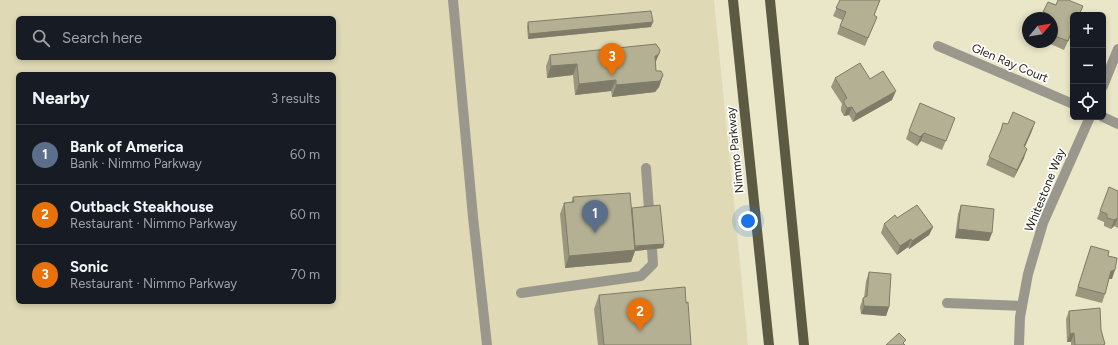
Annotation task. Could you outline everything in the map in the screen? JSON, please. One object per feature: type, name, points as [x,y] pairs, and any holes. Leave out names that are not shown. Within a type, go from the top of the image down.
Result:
[{"type":"main road","name":"Nimmo Parkway","points":[[733,0],[768,345]]},
{"type":"main road","points":[[770,0],[804,345]]},
{"type":"street","points":[[453,0],[487,345]]},
{"type":"street","name":"Glen Ray Court","points":[[938,46],[1070,103]]},
{"type":"street","points":[[1104,84],[1118,49]]},
{"type":"street","points":[[1106,118],[1118,124]]},
{"type":"street","name":"Whitestone Way","points":[[1020,345],[1020,317],[1028,274],[1043,223],[1089,120]]},
{"type":"street","points":[[646,168],[649,210]]},
{"type":"street","points":[[522,293],[641,276],[654,264],[652,249]]},
{"type":"street","points":[[947,303],[1022,306]]},
{"type":"shaded area","points":[[0,0],[714,0],[748,345],[0,345]]},
{"type":"building","points":[[840,0],[880,0],[874,15],[877,17],[868,38],[840,26],[846,12],[836,8]]},
{"type":"building","points":[[1058,0],[1068,0],[1083,6],[1080,12],[1070,12],[1070,36],[1068,41],[1058,37],[1058,12],[1043,12],[1048,2],[1056,5]]},
{"type":"building","points":[[651,11],[653,22],[529,34],[528,22]]},
{"type":"building","points":[[656,44],[660,50],[659,54],[655,56],[656,71],[661,71],[663,75],[660,81],[616,85],[616,80],[579,84],[577,64],[551,66],[550,55]]},
{"type":"building","points":[[860,63],[870,79],[883,71],[896,91],[856,114],[852,107],[847,108],[844,103],[844,100],[847,98],[835,78]]},
{"type":"building","points":[[920,103],[955,118],[946,141],[924,133],[920,137],[909,131]]},
{"type":"building","points":[[1013,112],[1035,122],[1024,146],[1027,149],[1017,170],[989,157],[1003,123],[1008,124]]},
{"type":"building","points":[[1109,187],[1118,191],[1118,218],[1114,220],[1107,218],[1107,214],[1100,211]]},
{"type":"building","points":[[630,193],[635,250],[569,256],[564,203],[574,202],[573,197]]},
{"type":"building","points":[[660,205],[664,244],[635,246],[632,208]]},
{"type":"building","points":[[917,205],[933,227],[912,241],[911,239],[900,246],[884,224],[895,215],[897,218]]},
{"type":"building","points":[[961,205],[994,209],[992,233],[958,229]]},
{"type":"building","points":[[1091,246],[1109,251],[1108,256],[1117,258],[1115,270],[1111,271],[1105,294],[1078,287]]},
{"type":"building","points":[[869,272],[891,274],[889,307],[864,306],[863,298],[867,296]]},
{"type":"building","points":[[685,287],[686,303],[688,302],[691,345],[604,345],[599,295]]},
{"type":"building","points":[[1100,308],[1101,330],[1105,344],[1075,345],[1074,333],[1070,334],[1069,311]]},
{"type":"building","points":[[899,333],[906,340],[903,343],[905,345],[886,345]]},
{"type":"place","name":"Sonic","points":[[612,76]]},
{"type":"place","name":"Bank of America","points":[[595,233]]},
{"type":"place","name":"Outback Steakhouse","points":[[640,331]]}]
